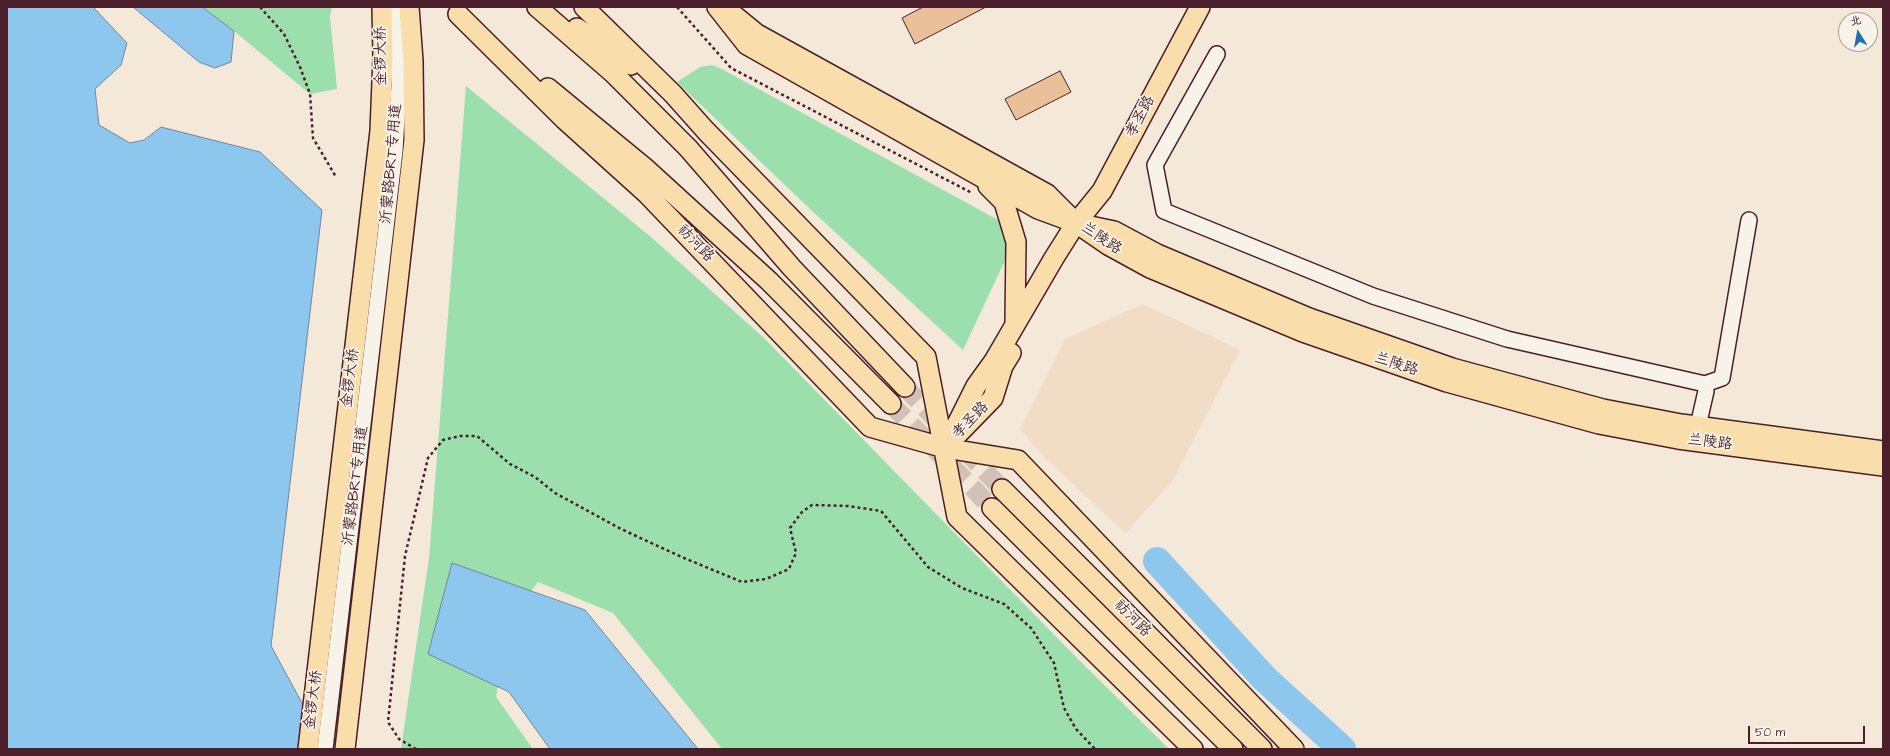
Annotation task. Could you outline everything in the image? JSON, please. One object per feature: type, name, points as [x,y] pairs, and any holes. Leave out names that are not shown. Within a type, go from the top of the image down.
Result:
[{"type":"main road","name":"金锣大桥","points":[[308,749],[380,131],[383,57],[382,7]]},
{"type":"main road","name":"金锣大桥","points":[[345,749],[414,140],[413,61],[409,7]]},
{"type":"main road","points":[[537,7],[613,74],[688,148],[792,268],[905,387]]},
{"type":"main road","points":[[545,7],[673,94]]},
{"type":"main road","points":[[584,7],[673,94],[706,131],[926,357],[945,448],[957,517],[1193,749]]},
{"type":"main road","points":[[717,7],[747,45],[1038,209],[1076,223]]},
{"type":"main road","points":[[727,7],[756,34],[1047,194],[1076,223]]},
{"type":"main road","name":"孝圣路","points":[[945,448],[976,386],[1076,223],[1094,185],[1188,7]]},
{"type":"main road","name":"孝圣路","points":[[945,448],[993,398],[1002,366],[1063,263],[1076,223],[1102,191],[1200,7]]},
{"type":"main road","name":"祊河路","points":[[454,11],[650,172],[769,281],[891,404]]},
{"type":"main road","name":"祊河路","points":[[454,11],[564,120],[646,193],[870,427],[945,448],[1018,460],[1294,749]]},
{"type":"main road","points":[[978,175],[1004,202],[1016,242],[1015,324]]},
{"type":"main road","name":"兰陵路","points":[[1076,223],[1114,231],[1157,254],[1254,296],[1316,321],[1438,363],[1603,409],[1698,426],[1883,451]]},
{"type":"main road","name":"兰陵路","points":[[1076,223],[1108,245],[1150,268],[1318,338],[1448,382],[1599,424],[1678,439],[1883,466]]},
{"type":"main road","name":"祊河路","points":[[1002,489],[1262,749]]},
{"type":"main road","name":"祊河路","points":[[992,508],[1232,749]]},
{"type":"lane","name":"沂蒙路BRT专用道","points":[[325,749],[395,152],[399,85],[396,7]]},
{"type":"lane","points":[[1217,54],[1155,165],[1164,212],[1373,296],[1507,339],[1705,384],[1722,378],[1749,220]]},
{"type":"lane","points":[[1698,426],[1706,391],[1705,384]]},
{"type":"path","points":[[260,7],[284,34],[300,67],[310,94],[313,138],[336,177]]},
{"type":"path","points":[[676,7],[731,68],[976,196]]},
{"type":"path","points":[[416,749],[399,739],[388,722],[405,556],[428,458],[444,440],[466,436],[477,436],[510,464],[535,478],[555,493],[621,529],[684,558],[742,582],[766,579],[789,569],[796,553],[790,528],[802,512],[812,505],[848,506],[881,511],[928,567],[962,588],[1004,604],[1031,628],[1054,663],[1064,708],[1076,729],[1095,749]]},
{"type":"shaded area","points":[[1143,304],[1240,350],[1172,482],[1125,533],[1042,455],[1020,429],[1065,339]]},
{"type":"green space","points":[[202,7],[332,7],[330,16],[337,89],[310,94],[234,31]]},
{"type":"green space","points":[[712,65],[722,69],[1000,221],[1007,238],[1008,254],[963,350],[810,209],[677,82],[700,67]]},
{"type":"green space","points":[[466,86],[651,237],[763,337],[1076,657],[1169,749],[722,749],[613,613],[538,582],[509,620],[496,697],[533,749],[401,749],[429,558]]},
{"type":"water","points":[[7,7],[93,7],[127,43],[121,65],[95,89],[99,125],[130,143],[144,140],[161,127],[260,152],[322,210],[271,646],[327,749],[7,749]]},
{"type":"water","points":[[133,7],[202,7],[234,31],[231,62],[215,68],[199,62]]},
{"type":"water","points":[[452,563],[585,610],[698,749],[550,749],[509,692],[428,654]]},
{"type":"building","points":[[923,7],[986,7],[915,44],[902,18]]},
{"type":"building","points":[[1060,71],[1071,92],[1016,120],[1005,99]]},
{"type":"waterway","points":[[1157,561],[1264,678],[1342,749]]},
{"type":"tunnel","points":[[905,387],[1002,489]]},
{"type":"tunnel","points":[[891,404],[992,508]]}]
